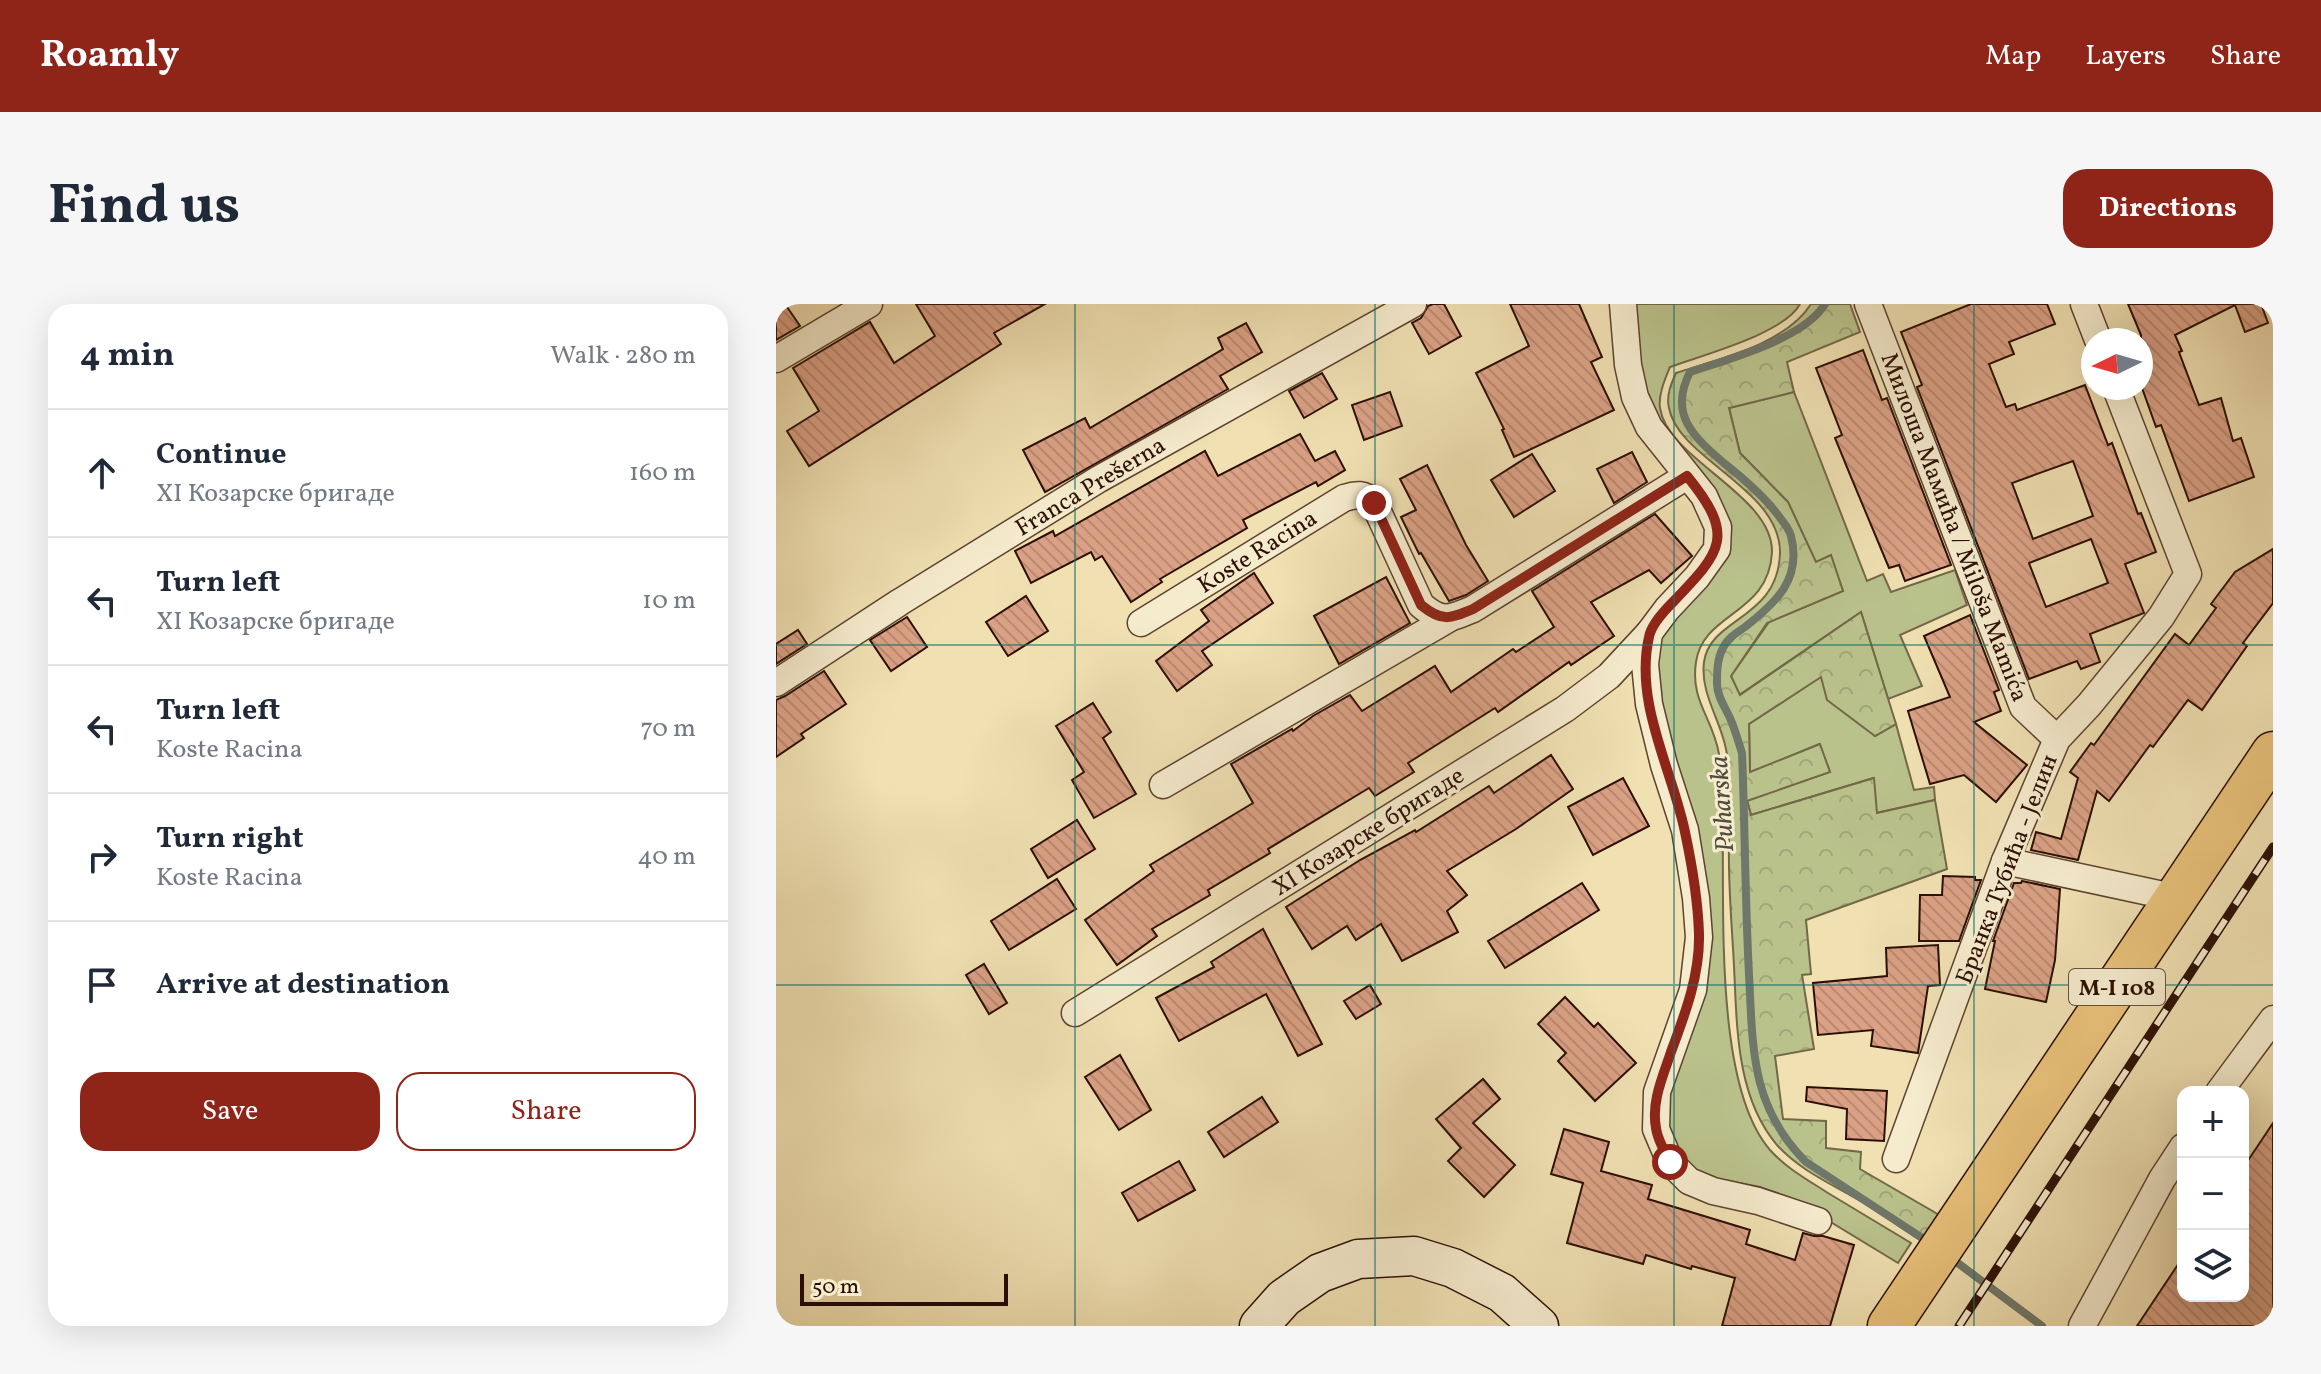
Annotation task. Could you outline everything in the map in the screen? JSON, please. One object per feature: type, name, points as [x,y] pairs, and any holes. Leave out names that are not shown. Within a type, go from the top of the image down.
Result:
[{"type":"main road","name":"M-I 108","points":[[1896,1311],[2273,753]]},
{"type":"street","points":[[776,359],[869,304]]},
{"type":"street","name":"Franca Prešerna","points":[[776,683],[1099,479],[1413,304]]},
{"type":"street","name":"XI Козарске бригаде","points":[[1075,1013],[1565,709],[1609,676],[1697,577],[1717,549],[1718,527],[1704,496],[1649,427],[1635,397],[1628,365],[1623,304]]},
{"type":"street","name":"Милоша Мамића / Miloša Mamića","points":[[1868,304],[2023,707],[2057,739]]},
{"type":"street","points":[[2084,304],[2093,328]]},
{"type":"street","name":"Бранка Тубића - Јелин","points":[[1896,1159],[2005,861],[2057,739],[2161,617],[2188,574],[2121,400]]},
{"type":"street","points":[[1163,785],[1450,618],[1473,609],[1687,476]]},
{"type":"street","name":"Koste Racina","points":[[1141,623],[1344,498],[1357,494],[1367,496],[1374,503],[1421,605],[1435,616],[1450,618]]},
{"type":"street","points":[[1649,633],[1645,664],[1649,704],[1685,830],[1699,937],[1693,990],[1657,1092],[1656,1129],[1670,1162],[1689,1181],[1713,1191],[1758,1201],[1818,1221]]},
{"type":"street","points":[[2005,861],[2177,898]]},
{"type":"street","points":[[2223,1086],[2273,1019]]},
{"type":"street","points":[[2086,1319],[2177,1156]]},
{"type":"street","points":[[1259,1326],[1284,1298],[1320,1273],[1358,1259],[1414,1256],[1453,1268],[1502,1293],[1539,1326]]},
{"type":"green space","points":[[1624,304],[1800,304],[1791,315],[1760,334],[1670,367],[1661,392],[1660,408],[1667,426],[1681,444],[1756,513],[1768,532],[1772,552],[1768,573],[1760,589],[1710,633],[1701,646],[1695,676],[1699,699],[1716,741],[1720,760],[1725,984],[1738,1079],[1751,1119],[1776,1156],[1805,1178],[1911,1243],[1898,1263],[1791,1198],[1760,1187],[1697,1175],[1661,1143],[1695,940],[1660,748],[1657,631],[1717,551],[1667,451],[1623,325]]},
{"type":"green space","points":[[1811,304],[1850,304],[1860,332],[1787,362],[1794,392],[1729,408],[1740,453],[1788,502],[1816,562],[1831,555],[1843,591],[1767,623],[1731,676],[1740,695],[1861,612],[1896,724],[1875,736],[1827,700],[1821,677],[1749,724],[1750,772],[1820,744],[1830,772],[1747,801],[1751,815],[1874,778],[1877,813],[1935,800],[1947,869],[1806,920],[1811,974],[1802,975],[1814,1049],[1775,1056],[1783,1119],[1826,1121],[1826,1148],[1861,1152],[1860,1169],[1941,1216],[1923,1242],[1807,1170],[1777,1145],[1753,1105],[1738,1036],[1730,890],[1728,762],[1705,684],[1704,662],[1709,647],[1718,635],[1757,605],[1768,592],[1776,575],[1780,553],[1776,530],[1764,511],[1748,492],[1690,443],[1676,426],[1668,399],[1676,373],[1769,340],[1800,318]]},
{"type":"green space","points":[[1794,392],[1867,581],[1883,574],[1891,592],[1955,570],[1967,605],[1900,635],[1922,686],[1888,699],[1861,612],[1739,695],[1731,676],[1769,622],[1843,591],[1830,556],[1816,563],[1788,502],[1740,453],[1729,408]]},
{"type":"green space","points":[[1822,676],[1875,736],[1896,724],[1914,790],[1934,787],[1935,800],[1876,813],[1873,778],[1751,815],[1747,800],[1830,772],[1819,744],[1750,773],[1749,724]]},
{"type":"building","points":[[776,304],[785,304],[800,326],[776,340]]},
{"type":"building","points":[[916,304],[1045,304],[994,333],[1001,344],[809,466],[787,431],[819,411],[793,368],[870,322],[894,363],[935,336]]},
{"type":"building","points":[[1433,304],[1444,304],[1461,336],[1429,354],[1412,323]]},
{"type":"building","points":[[1510,304],[1579,304],[1602,357],[1591,362],[1614,410],[1514,457],[1504,429],[1476,373],[1529,346]]},
{"type":"building","points":[[1971,304],[2047,304],[2055,324],[2009,342],[2014,354],[1989,364],[2006,407],[2015,404],[2017,410],[2081,386],[2081,400],[2091,400],[2108,445],[2112,443],[2138,514],[2141,513],[2156,552],[2125,564],[2144,613],[2090,634],[2100,662],[2081,669],[2077,661],[2029,679],[1917,387],[1922,385],[1901,332]],"holes":[[[2073,461],[2093,516],[2033,539],[2012,483]],[[2091,539],[2108,583],[2046,607],[2029,563]]]},
{"type":"building","points":[[2128,304],[2261,304],[2268,323],[2245,332],[2235,305],[2175,335],[2199,405],[2221,398],[2233,441],[2241,438],[2254,477],[2189,501],[2161,425],[2156,427],[2146,400],[2153,400],[2153,328],[2138,328]]},
{"type":"building","points":[[1246,323],[1262,352],[1220,376],[1228,389],[1045,492],[1023,450],[1085,418],[1090,428],[1223,349],[1218,338]]},
{"type":"building","points":[[1863,350],[1882,400],[1887,398],[1951,565],[1905,581],[1899,565],[1889,568],[1835,438],[1842,435],[1816,368]]},
{"type":"building","points":[[1322,373],[1337,399],[1304,418],[1289,391]]},
{"type":"building","points":[[1390,392],[1402,426],[1364,440],[1352,405]]},
{"type":"building","points":[[1300,434],[1315,461],[1335,451],[1345,470],[1318,486],[1316,482],[1243,520],[1247,528],[1160,579],[1162,582],[1131,602],[1102,556],[1095,560],[1091,552],[1031,583],[1015,551],[1053,531],[1055,536],[1205,451],[1218,476]]},
{"type":"building","points":[[1632,452],[1647,482],[1614,503],[1597,469]]},
{"type":"building","points":[[1532,454],[1555,491],[1514,517],[1491,480]]},
{"type":"building","points":[[1427,465],[1466,545],[1488,581],[1466,595],[1449,601],[1419,554],[1401,517],[1416,510],[1400,479]]},
{"type":"building","points":[[1655,514],[1692,556],[1661,583],[1649,570],[1591,602],[1614,636],[1571,665],[1569,662],[1498,712],[1495,708],[1408,763],[1414,772],[1375,796],[1369,788],[1268,849],[1270,853],[1208,890],[1210,895],[1152,929],[1157,936],[1117,965],[1085,920],[1154,871],[1150,865],[1253,803],[1231,764],[1293,731],[1350,695],[1362,711],[1435,666],[1451,692],[1513,649],[1516,652],[1554,627],[1532,591]]},
{"type":"building","points":[[2273,549],[2273,603],[2243,643],[2247,646],[2202,710],[2188,700],[2109,801],[2097,791],[2078,860],[2031,850],[2036,832],[2061,839],[2078,778],[2070,772],[2091,743],[2094,745],[2175,634],[2189,645],[2216,608],[2211,604],[2235,572]]},
{"type":"building","points":[[1254,573],[1273,603],[1202,651],[1212,665],[1177,691],[1156,661],[1209,621],[1201,610]]},
{"type":"building","points":[[1386,577],[1410,623],[1339,664],[1314,616]]},
{"type":"building","points":[[1026,596],[1048,631],[1008,656],[986,622]]},
{"type":"building","points":[[1970,615],[1999,690],[1994,692],[2001,711],[1974,722],[2027,765],[1996,802],[1964,775],[1930,784],[1908,711],[1950,697],[1924,636]]},
{"type":"building","points":[[907,617],[927,647],[891,671],[870,640]]},
{"type":"building","points":[[798,630],[807,644],[776,664],[776,644]]},
{"type":"building","points":[[824,671],[846,704],[801,734],[804,738],[776,757],[776,700]]},
{"type":"building","points":[[1093,703],[1111,732],[1103,738],[1136,794],[1094,818],[1072,780],[1084,772],[1056,726]]},
{"type":"building","points":[[1551,755],[1573,789],[1516,829],[1447,871],[1467,895],[1447,911],[1458,932],[1402,961],[1381,924],[1356,940],[1347,926],[1312,949],[1286,907],[1360,860],[1416,832],[1489,786],[1494,793]]},
{"type":"building","points":[[1623,778],[1649,826],[1593,855],[1568,807]]},
{"type":"building","points":[[1077,820],[1095,849],[1048,878],[1031,849]]},
{"type":"building","points":[[1943,876],[1981,880],[1959,941],[1919,941],[1920,895],[1942,895]]},
{"type":"building","points":[[1057,879],[1076,909],[1009,950],[991,921]]},
{"type":"building","points":[[2022,881],[2060,889],[2055,960],[2046,1002],[1985,989],[1993,941],[2014,883]]},
{"type":"building","points":[[1582,883],[1599,910],[1505,968],[1488,941]]},
{"type":"building","points":[[1263,929],[1322,1044],[1298,1056],[1266,994],[1179,1041],[1156,998],[1214,967],[1211,962]]},
{"type":"building","points":[[1938,945],[1940,985],[1928,986],[1918,1053],[1871,1046],[1873,1030],[1818,1035],[1813,983],[1887,976],[1886,948]]},
{"type":"building","points":[[984,964],[1007,1003],[989,1014],[966,975]]},
{"type":"building","points":[[1370,985],[1381,1004],[1356,1019],[1344,1001]]},
{"type":"building","points":[[1565,997],[1594,1027],[1598,1023],[1636,1063],[1595,1101],[1558,1061],[1566,1053],[1538,1024]]},
{"type":"building","points":[[1120,1055],[1151,1110],[1119,1130],[1085,1077]]},
{"type":"building","points":[[1483,1079],[1500,1099],[1473,1123],[1515,1165],[1484,1197],[1448,1161],[1461,1148],[1436,1119]]},
{"type":"building","points":[[1807,1087],[1887,1091],[1884,1141],[1846,1139],[1847,1109],[1806,1101]]},
{"type":"building","points":[[1262,1097],[1278,1122],[1224,1157],[1208,1132]]},
{"type":"building","points":[[2273,1123],[2273,1326],[2137,1326],[2177,1266],[2177,1302],[2249,1302],[2249,1159]]},
{"type":"building","points":[[1564,1129],[1609,1142],[1601,1171],[1652,1185],[1648,1199],[1750,1230],[1746,1244],[1795,1260],[1803,1233],[1854,1245],[1830,1326],[1722,1326],[1735,1278],[1646,1255],[1643,1264],[1567,1243],[1583,1183],[1551,1174]]},
{"type":"building","points":[[1179,1161],[1195,1190],[1138,1221],[1122,1193]]},
{"type":"waterway","name":"Puharska","points":[[1825,304],[1800,328],[1783,337],[1690,372],[1682,401],[1683,413],[1695,434],[1753,488],[1789,530],[1793,551],[1793,565],[1784,589],[1767,609],[1727,642],[1717,670],[1718,693],[1742,753],[1753,1043],[1767,1105],[1798,1154],[1930,1243]]},
{"type":"waterway","name":"Puharska","points":[[1951,1258],[2042,1326]]},
{"type":"railway","points":[[1959,1326],[2273,847]]},
{"type":"route","points":[[1374,503],[1421,605],[1435,616],[1450,618],[1473,609],[1687,476],[1704,496],[1718,527],[1717,549],[1649,633],[1645,664],[1649,704],[1685,830],[1699,937],[1693,990],[1657,1092],[1656,1129],[1670,1162]]}]
